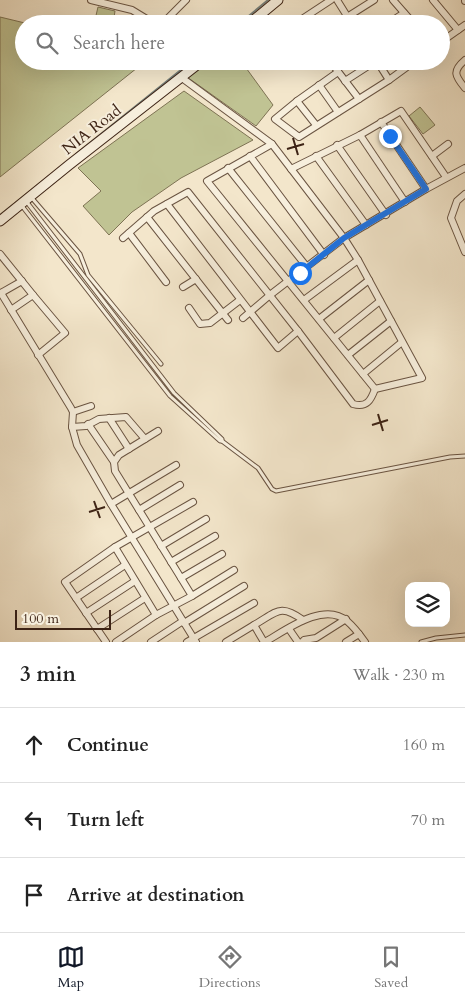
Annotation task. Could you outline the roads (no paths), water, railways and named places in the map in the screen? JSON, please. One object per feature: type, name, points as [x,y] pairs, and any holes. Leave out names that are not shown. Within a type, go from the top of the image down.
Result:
[{"type":"street","points":[[91,0],[132,10],[140,15]]},
{"type":"street","points":[[171,15],[186,0]]},
{"type":"street","points":[[259,15],[278,0]]},
{"type":"street","points":[[308,15],[331,0]]},
{"type":"street","points":[[336,0],[346,15]]},
{"type":"street","points":[[349,15],[374,0]]},
{"type":"street","points":[[393,0],[404,13],[401,15]]},
{"type":"street","points":[[433,0],[446,15]]},
{"type":"street","points":[[450,20],[458,30]]},
{"type":"street","points":[[450,36],[465,25]]},
{"type":"street","points":[[465,60],[457,68],[456,72],[458,80],[465,88]]},
{"type":"street","name":"NIA Road","points":[[0,221],[191,70]]},
{"type":"street","points":[[345,81],[363,70]]},
{"type":"street","points":[[383,70],[389,80]]},
{"type":"street","points":[[359,99],[338,72],[275,119],[299,137],[316,125],[338,112],[359,99],[389,80],[403,70]]},
{"type":"street","points":[[182,78],[272,144],[344,238],[358,260],[422,378],[376,389]]},
{"type":"street","points":[[319,85],[338,112]]},
{"type":"street","points":[[297,101],[316,125]]},
{"type":"street","points":[[291,169],[360,135],[401,111],[446,177]]},
{"type":"street","points":[[381,122],[426,189]]},
{"type":"street","points":[[360,135],[405,202]]},
{"type":"street","points":[[272,144],[207,180],[376,389]]},
{"type":"street","points":[[432,156],[448,144]]},
{"type":"street","points":[[337,145],[386,214]]},
{"type":"street","points":[[250,156],[324,254]]},
{"type":"street","points":[[316,156],[366,225]]},
{"type":"street","points":[[228,168],[307,267]]},
{"type":"street","points":[[243,318],[344,238],[446,177],[465,168]]},
{"type":"street","points":[[123,238],[154,211],[188,192],[353,404],[367,404],[376,389]]},
{"type":"street","points":[[465,194],[457,202],[451,218],[465,252]]},
{"type":"street","points":[[166,204],[278,348],[298,331]]},
{"type":"street","points":[[147,217],[228,320]]},
{"type":"street","points":[[129,233],[166,282]]},
{"type":"street","points":[[0,254],[65,334],[38,355]]},
{"type":"street","points":[[304,300],[358,260]]},
{"type":"street","points":[[183,287],[196,279]]},
{"type":"street","points":[[22,280],[1,293],[73,412],[72,427],[77,445],[195,640]]},
{"type":"street","points":[[319,319],[369,280]]},
{"type":"street","points":[[11,310],[33,295]]},
{"type":"street","points":[[188,308],[200,324],[210,323],[240,300]]},
{"type":"street","points":[[334,338],[380,301]]},
{"type":"street","points":[[348,355],[391,321]]},
{"type":"street","points":[[363,374],[402,342]]},
{"type":"street","points":[[73,412],[91,406]]},
{"type":"street","points":[[72,427],[88,424],[99,419],[126,416],[145,439]]},
{"type":"street","points":[[109,418],[129,449]]},
{"type":"street","points":[[88,424],[114,462],[115,471],[192,596]]},
{"type":"street","points":[[114,462],[118,455],[158,431]]},
{"type":"street","points":[[111,504],[176,465]]},
{"type":"street","points":[[139,510],[180,485]]},
{"type":"street","points":[[106,642],[65,582],[115,547],[193,502]]},
{"type":"street","points":[[161,546],[206,519]]},
{"type":"street","points":[[171,562],[215,536]]},
{"type":"street","points":[[115,547],[156,615]]},
{"type":"street","points":[[181,578],[222,554]]},
{"type":"street","points":[[76,598],[125,565]]},
{"type":"street","points":[[116,642],[156,615],[192,596],[234,570]]},
{"type":"street","points":[[86,613],[135,581]]},
{"type":"street","points":[[151,642],[244,586]]},
{"type":"street","points":[[97,629],[145,598]]},
{"type":"street","points":[[186,642],[195,640],[254,603]]},
{"type":"street","points":[[226,642],[282,610],[291,611],[303,620]]},
{"type":"street","points":[[254,625],[264,642],[303,620],[316,615],[332,614],[346,619],[365,642]]},
{"type":"street","points":[[302,642],[316,638],[346,619]]},
{"type":"street","points":[[289,628],[298,642]]},
{"type":"street","points":[[346,642],[359,634]]},
{"type":"lane","points":[[26,201],[174,393],[222,441]]},
{"type":"lane","points":[[26,201],[68,266],[170,396],[220,441],[258,468],[272,489],[276,491],[306,486],[450,457],[465,456]]},
{"type":"lane","points":[[26,201],[80,254],[92,279],[161,364]]},
{"type":"lane","points":[[68,266],[73,262]]},
{"type":"lane","points":[[122,335],[127,332]]},
{"type":"lane","points":[[421,642],[436,638],[465,635]]},
{"type":"waterway","points":[[250,15],[268,0]]},
{"type":"waterway","points":[[76,154],[181,70]]},
{"type":"waterway","points":[[0,215],[49,176]]}]
